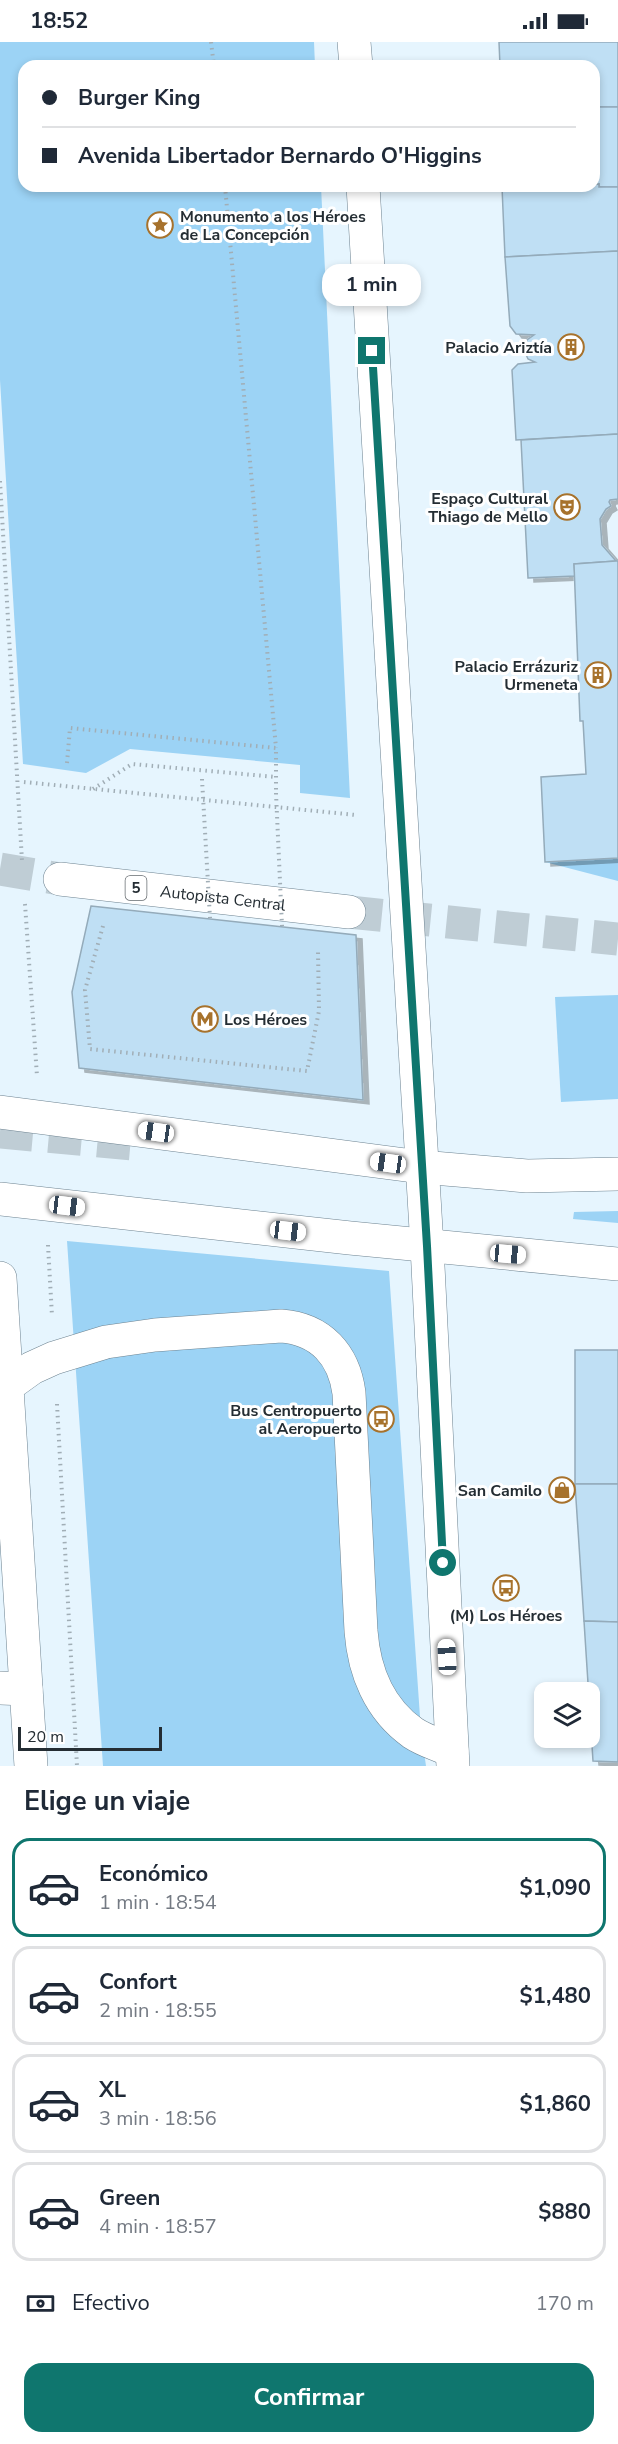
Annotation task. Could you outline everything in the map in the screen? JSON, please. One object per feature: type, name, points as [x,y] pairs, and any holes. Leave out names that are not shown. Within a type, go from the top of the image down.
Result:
[{"type":"main road","points":[[354,42],[356,60]]},
{"type":"main road","points":[[363,192],[427,1246],[453,1758]]},
{"type":"main road","name":"Autopista Central","points":[[60,879],[349,912]]},
{"type":"main road","points":[[0,1112],[421,1167],[527,1176],[618,1174]]},
{"type":"main road","points":[[0,1199],[427,1246],[618,1264]]},
{"type":"main road","points":[[0,1278],[7,1386],[13,1688],[31,1766]]},
{"type":"main road","points":[[7,1386],[32,1368],[69,1351],[129,1338],[281,1326],[302,1329],[325,1342],[343,1368],[349,1394],[361,1631],[366,1668],[374,1687],[396,1717],[413,1733],[453,1758]]},
{"type":"path","points":[[212,42],[214,60]]},
{"type":"path","points":[[226,192],[276,748],[281,936]]},
{"type":"path","points":[[67,763],[70,728],[276,748]]},
{"type":"path","points":[[92,789],[132,764],[276,777]]},
{"type":"path","points":[[201,770],[210,918]]},
{"type":"path","points":[[24,782],[356,815]]},
{"type":"path","points":[[114,927],[102,926],[85,990],[90,1048],[307,1071],[319,1011],[320,951],[310,949]]},
{"type":"shaded area","points":[[0,42],[314,42],[315,60],[18,60],[18,192],[321,192],[350,798],[300,793],[300,765],[130,749],[86,773],[23,764],[0,380]]},
{"type":"shaded area","points":[[618,858],[618,881],[545,862]]},
{"type":"shaded area","points":[[618,995],[618,1099],[561,1102],[555,997]]},
{"type":"shaded area","points":[[618,1211],[618,1223],[573,1219],[574,1212]]},
{"type":"shaded area","points":[[67,1241],[389,1271],[421,1731],[426,1766],[103,1766]]},
{"type":"building","points":[[499,42],[618,42],[618,107],[600,107],[600,60],[500,60]]},
{"type":"building","points":[[600,107],[618,107],[618,187],[600,187]]},
{"type":"building","points":[[600,187],[618,187],[618,251],[505,257],[502,192],[600,192]]},
{"type":"building","name":"Palacio Ariztía","points":[[618,251],[618,434],[516,440],[512,370],[518,364],[535,362],[528,359],[524,350],[527,340],[534,335],[516,334],[510,326],[505,257]]},
{"type":"building","name":"Espaço Cultural Thiago de Mello","points":[[618,434],[618,499],[610,500],[611,506],[606,509],[600,519],[602,545],[616,561],[574,564],[575,576],[528,578],[521,440]]},
{"type":"building","name":"Palacio Errázuriz Urmeneta","points":[[618,561],[618,858],[545,862],[541,777],[586,774],[583,721],[580,721],[574,564]]},
{"type":"building","points":[[91,906],[356,935],[363,1100],[79,1068],[72,992]]},
{"type":"building","points":[[575,1350],[618,1350],[618,1484],[575,1484]]},
{"type":"building","points":[[575,1484],[618,1484],[618,1622],[584,1621]]},
{"type":"building","points":[[584,1621],[618,1622],[618,1762],[593,1761],[592,1748],[600,1748],[600,1682],[588,1682]]},
{"type":"tunnel","points":[[0,869],[60,879]]},
{"type":"tunnel","points":[[349,912],[618,939]]},
{"type":"tunnel","points":[[0,1132],[132,1144]]},
{"type":"place","name":"Monumento a los Héroes de La Concepción","points":[[160,225]]},
{"type":"place","name":"Palacio Ariztía","points":[[571,347]]},
{"type":"place","name":"Espaço Cultural Thiago de Mello","points":[[567,507]]},
{"type":"place","name":"Palacio Errázuriz Urmeneta","points":[[598,675]]},
{"type":"place","name":"Los Héroes","points":[[205,1019]]},
{"type":"place","name":"Bus Centropuerto al Aeropuerto","points":[[381,1419]]},
{"type":"place","name":"San Camilo","points":[[562,1490]]},
{"type":"place","name":"(M) Los Héroes","points":[[506,1588]]},
{"type":"route","points":[[372,351],[427,1246],[443,1563]]}]
